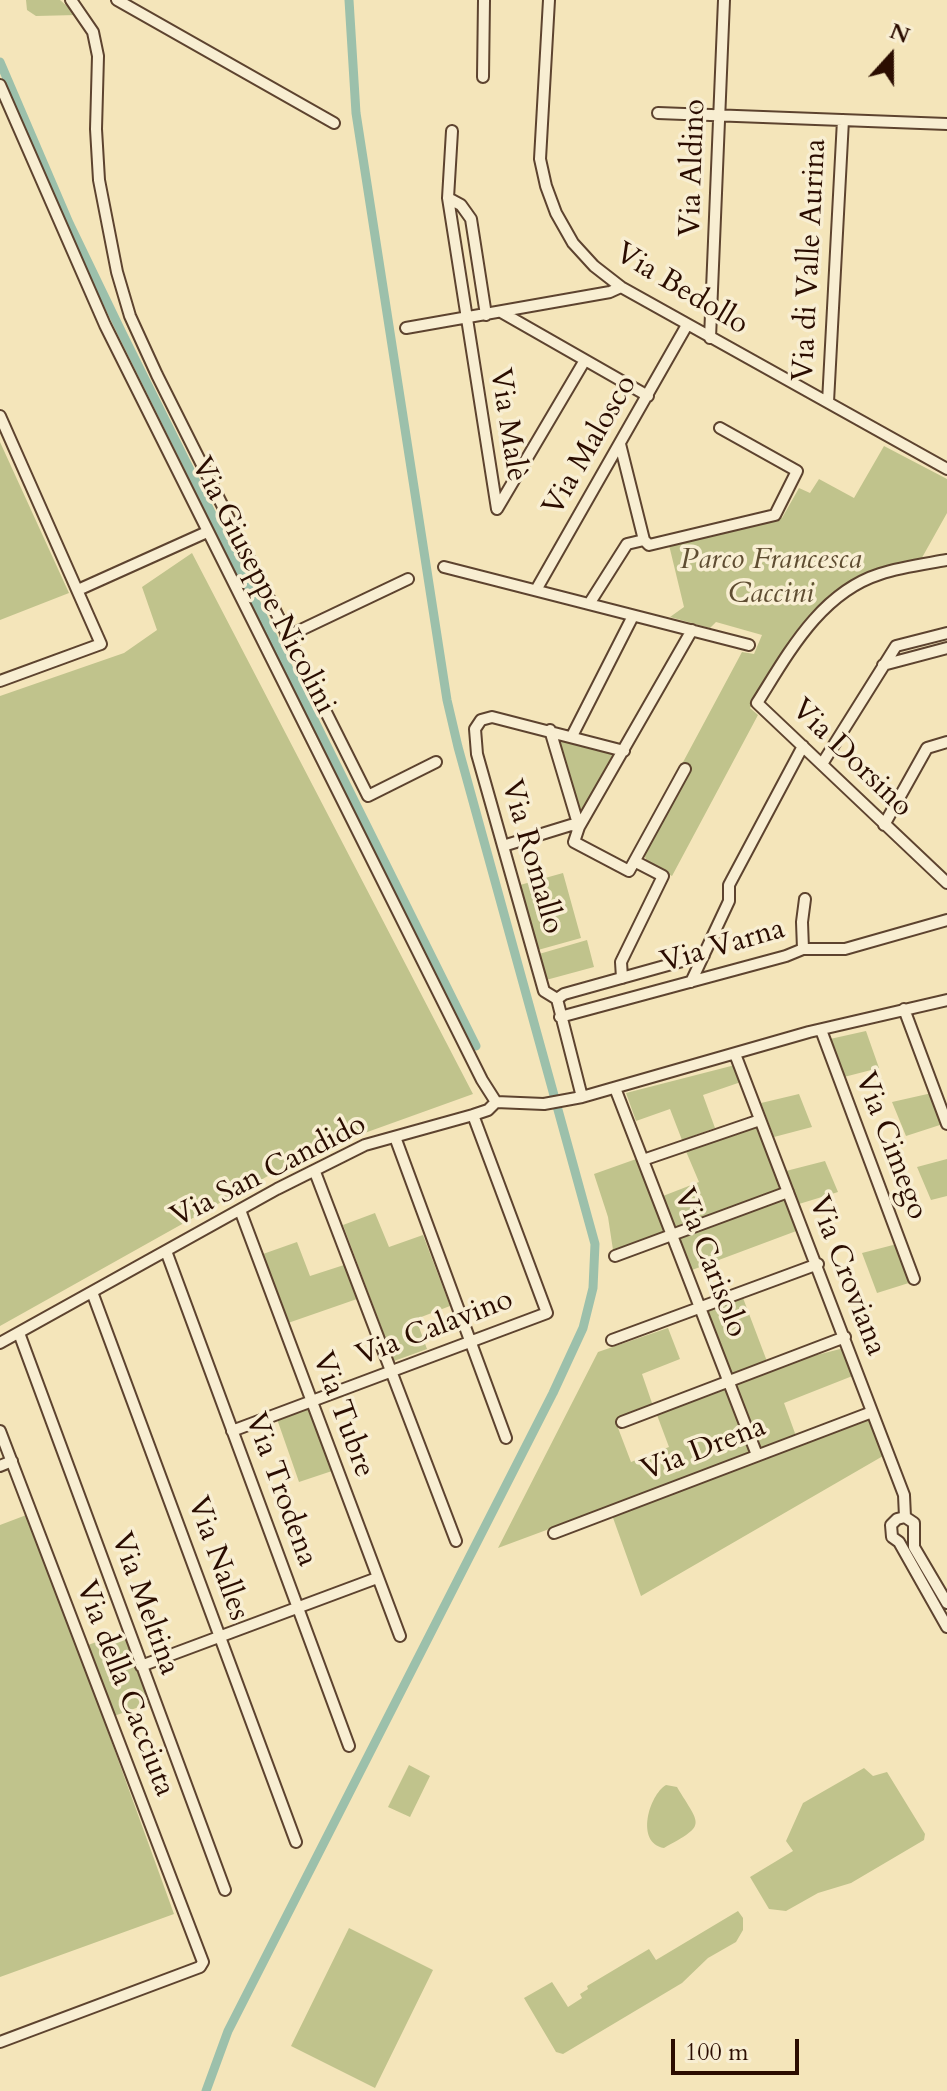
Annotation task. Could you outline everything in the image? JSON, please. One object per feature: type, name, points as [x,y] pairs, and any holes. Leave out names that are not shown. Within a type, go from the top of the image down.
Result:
[{"type":"street","points":[[71,0],[93,32],[96,44],[99,180],[110,241],[130,316],[286,637],[368,796],[436,762]]},
{"type":"street","points":[[117,0],[334,123]]},
{"type":"street","points":[[483,77],[484,0]]},
{"type":"street","name":"Via Bedollo","points":[[549,0],[540,159],[556,213],[573,243],[594,266],[621,287],[947,467]]},
{"type":"street","name":"Via Aldino","points":[[710,338],[724,0]]},
{"type":"street","name":"Via Giuseppe Nicolini","points":[[0,85],[105,325],[482,1080],[496,1102]]},
{"type":"street","points":[[658,113],[947,124]]},
{"type":"street","name":"Via di Valle Aurina","points":[[828,402],[843,120]]},
{"type":"street","points":[[452,131],[448,198],[466,319]]},
{"type":"street","points":[[448,198],[461,205],[471,219],[486,315]]},
{"type":"street","points":[[406,328],[610,292],[621,287]]},
{"type":"street","points":[[501,312],[648,396]]},
{"type":"street","name":"Via Malè","points":[[466,319],[497,509],[585,360]]},
{"type":"street","name":"Via Malosco","points":[[536,590],[687,325]]},
{"type":"street","points":[[0,416],[101,644],[0,681]]},
{"type":"street","points":[[620,444],[644,540],[649,545],[775,515],[797,471],[720,428]]},
{"type":"street","points":[[78,590],[207,532]]},
{"type":"street","points":[[589,604],[627,544],[644,540]]},
{"type":"street","name":"Via Dorsino","points":[[945,877],[884,825],[757,703],[813,619],[852,587],[879,574],[947,560]]},
{"type":"street","points":[[444,567],[749,645]]},
{"type":"street","points":[[286,637],[408,579]]},
{"type":"street","points":[[572,736],[633,616]]},
{"type":"street","points":[[685,769],[629,871],[574,842],[579,827],[692,630]]},
{"type":"street","points":[[822,764],[896,646],[947,633]]},
{"type":"street","points":[[883,665],[947,648]]},
{"type":"street","name":"Via Romallo","points":[[550,730],[492,717],[479,722],[474,736],[544,991],[557,999]]},
{"type":"street","points":[[550,730],[624,751]]},
{"type":"street","points":[[550,730],[579,827]]},
{"type":"street","points":[[884,825],[927,748],[947,742]]},
{"type":"street","points":[[691,982],[729,901],[729,885],[803,746]]},
{"type":"street","points":[[503,846],[571,825],[579,827]]},
{"type":"street","points":[[622,978],[621,962],[663,876],[636,862]]},
{"type":"street","points":[[803,949],[805,899]]},
{"type":"street","name":"Via Varna","points":[[560,1017],[803,949],[845,949],[947,920]]},
{"type":"street","points":[[582,1097],[557,999],[564,994],[704,955]]},
{"type":"street","points":[[496,1102],[544,1104],[582,1097],[821,1030],[947,1000]]},
{"type":"street","points":[[904,1009],[947,1124]]},
{"type":"street","name":"Via Cimego","points":[[821,1030],[914,1279]]},
{"type":"street","name":"Via Croviana","points":[[735,1054],[904,1495],[905,1517]]},
{"type":"street","name":"Via Carisolo","points":[[615,1088],[757,1455]]},
{"type":"street","name":"Via San Candido","points":[[0,1343],[240,1210],[365,1145],[473,1115],[488,1110],[496,1102]]},
{"type":"street","name":"Via Calavino","points":[[232,1431],[547,1313],[473,1115]]},
{"type":"street","points":[[643,1160],[760,1120]]},
{"type":"street","points":[[395,1137],[506,1438]]},
{"type":"street","points":[[315,1172],[456,1541]]},
{"type":"street","points":[[615,1256],[788,1192]]},
{"type":"street","name":"Via Tubre","points":[[240,1210],[400,1636]]},
{"type":"street","name":"Via Trodena","points":[[166,1251],[349,1746]]},
{"type":"street","points":[[612,1340],[818,1264]]},
{"type":"street","name":"Via Nalles","points":[[92,1292],[296,1842]]},
{"type":"street","name":"Via Meltina","points":[[19,1333],[225,1890]]},
{"type":"street","points":[[622,1422],[845,1337]]},
{"type":"street","name":"Via Drena","points":[[554,1533],[872,1412]]},
{"type":"street","name":"Via della Cacciuta","points":[[0,1431],[2,1443],[12,1461],[203,1964],[0,2042]]},
{"type":"street","points":[[0,1466],[12,1461]]},
{"type":"street","points":[[933,1605],[946,1602],[919,1558],[913,1538],[916,1527],[912,1520],[905,1517],[893,1521],[890,1529],[892,1537],[899,1542],[933,1605],[947,1627]]},
{"type":"street","points":[[899,1542],[913,1538]]},
{"type":"street","points":[[141,1666],[377,1578]]},
{"type":"green space","points":[[26,0],[60,0],[77,15],[36,16],[27,10]]},
{"type":"green space","points":[[0,442],[69,593],[0,620]]},
{"type":"green space","name":"Parco Francesca Caccini","points":[[884,446],[947,479],[947,513],[919,563],[851,584],[792,643],[750,708],[758,715],[672,876],[648,863],[643,853],[688,767],[682,764],[742,652],[754,654],[762,635],[716,622],[710,628],[670,617],[684,607],[669,545],[782,518],[799,488],[810,493],[819,479],[854,498]]},
{"type":"green space","points":[[192,553],[473,1094],[309,1153],[0,1326],[0,696],[124,653],[157,630],[142,587]]},
{"type":"green space","points":[[557,737],[616,753],[580,818]]},
{"type":"green space","points":[[563,873],[581,938],[538,950],[520,885]]},
{"type":"green space","points":[[587,940],[594,967],[546,980],[539,954]]},
{"type":"green space","points":[[866,1031],[879,1068],[844,1077],[830,1039]]},
{"type":"green space","points":[[735,1065],[741,1082],[703,1095],[715,1128],[682,1140],[670,1109],[636,1121],[626,1093]]},
{"type":"green space","points":[[932,1093],[943,1124],[906,1136],[892,1102]]},
{"type":"green space","points":[[799,1094],[812,1127],[774,1137],[761,1103]]},
{"type":"green space","points":[[758,1124],[783,1189],[676,1228],[663,1196],[699,1182],[685,1149]]},
{"type":"green space","points":[[639,1158],[665,1231],[613,1250],[608,1217],[594,1174]]},
{"type":"green space","points":[[947,1159],[947,1196],[931,1200],[917,1167]]},
{"type":"green space","points":[[825,1161],[838,1192],[799,1204],[786,1171]]},
{"type":"green space","points":[[785,1197],[799,1230],[692,1270],[678,1236]]},
{"type":"green space","points":[[375,1213],[389,1247],[423,1235],[450,1306],[416,1319],[427,1349],[394,1361],[343,1225]]},
{"type":"green space","points":[[297,1242],[310,1276],[344,1265],[357,1299],[288,1323],[263,1254]]},
{"type":"green space","points":[[897,1244],[912,1282],[877,1293],[862,1253]]},
{"type":"green space","points":[[743,1298],[768,1364],[733,1377],[707,1311]]},
{"type":"green space","points":[[668,1328],[680,1359],[642,1374],[653,1406],[615,1420],[631,1462],[669,1447],[657,1415],[728,1388],[754,1453],[498,1548],[598,1352]]},
{"type":"green space","points":[[844,1348],[855,1375],[784,1403],[796,1436],[761,1450],[736,1385],[809,1357]]},
{"type":"green space","points":[[310,1407],[332,1471],[299,1482],[277,1419]]},
{"type":"green space","points":[[870,1419],[883,1456],[641,1596],[612,1515]]},
{"type":"green space","points":[[29,1514],[174,1914],[0,1977],[0,1525]]},
{"type":"green space","points":[[124,1632],[150,1703],[114,1716],[88,1645]]},
{"type":"green space","points":[[409,1765],[430,1776],[410,1817],[388,1807]]},
{"type":"green space","points":[[864,1768],[873,1776],[887,1772],[925,1834],[924,1840],[851,1883],[818,1893],[786,1911],[769,1909],[750,1877],[793,1851],[786,1841],[803,1803]]},
{"type":"green space","points":[[666,1785],[677,1787],[696,1824],[688,1834],[664,1848],[655,1844],[647,1829],[654,1798]]},
{"type":"green space","points":[[738,1911],[743,1918],[743,1930],[736,1942],[708,1958],[682,1983],[563,2054],[556,2052],[524,1998],[552,1982],[568,2007],[582,1998],[580,1994],[588,1989],[587,1986],[649,1949],[656,1960]]},
{"type":"green space","points":[[349,1928],[433,1970],[375,2088],[291,2046]]},
{"type":"waterway","points":[[206,2091],[228,2031],[553,1393],[583,1328],[593,1288],[595,1244],[447,700],[356,113],[349,0]]},
{"type":"waterway","points":[[0,62],[69,223],[122,333],[476,1046]]}]
